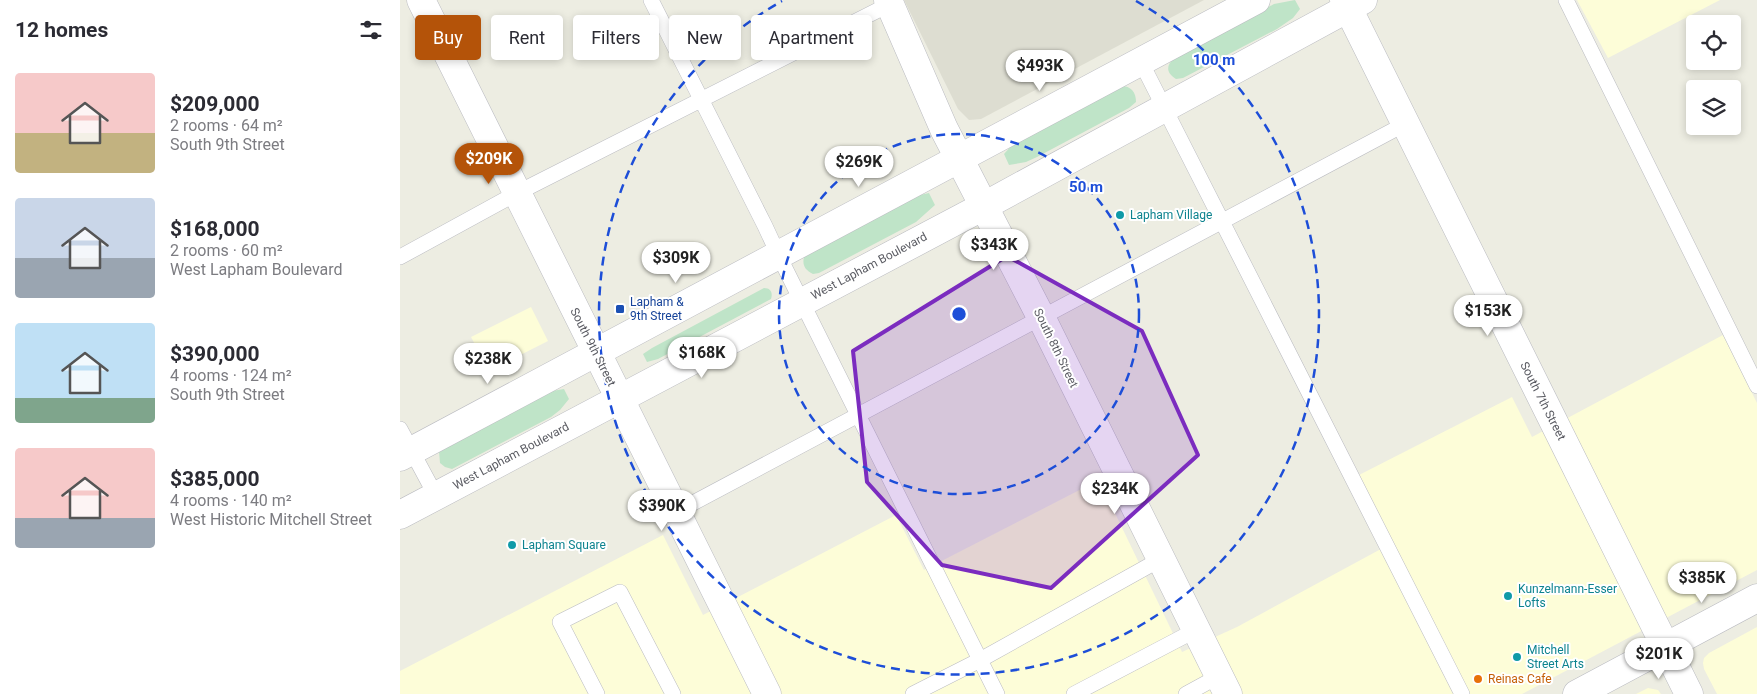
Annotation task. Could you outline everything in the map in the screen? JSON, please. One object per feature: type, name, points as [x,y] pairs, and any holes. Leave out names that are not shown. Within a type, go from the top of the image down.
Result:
[{"type":"street","name":"South 9th Street","points":[[421,0],[767,694]]},
{"type":"street","points":[[404,445],[595,351],[960,159],[1256,0]]},
{"type":"street","name":"South 8th Street","points":[[889,2],[944,129],[1041,317],[1223,685]]},
{"type":"street","name":"West Lapham Boulevard","points":[[400,515],[984,206],[1351,3]]},
{"type":"street","name":"South 7th Street","points":[[1351,3],[1406,124],[1690,694]]},
{"type":"street","points":[[1577,694],[1757,598]]},
{"type":"lane","points":[[650,0],[765,226],[997,694]]},
{"type":"lane","points":[[1566,0],[1757,386]]},
{"type":"lane","points":[[400,257],[517,193],[889,2]]},
{"type":"lane","points":[[1141,62],[1462,694]]},
{"type":"lane","points":[[676,512],[1406,124]]},
{"type":"lane","points":[[404,445],[436,496]]},
{"type":"lane","points":[[913,694],[980,660],[1161,559]]},
{"type":"lane","points":[[597,694],[560,622],[620,592],[672,694]]},
{"type":"lane","points":[[1074,694],[1196,630]]},
{"type":"lane","points":[[1186,694],[1223,685]]},
{"type":"highlighted area","points":[[1007,256],[1142,331],[1198,455],[1051,588],[942,565],[867,482],[853,351]]},
{"type":"shaded area","points":[[904,0],[1204,0],[981,119],[969,120],[958,109]]},
{"type":"shaded area","points":[[1295,0],[1300,9],[1293,18],[1277,29],[1183,78],[1176,79],[1169,72],[1169,64],[1174,58],[1274,4]]},
{"type":"shaded area","points":[[1577,0],[1720,0],[1691,15],[1686,15],[1686,18],[1608,58]]},
{"type":"shaded area","points":[[1121,86],[1130,88],[1135,95],[1136,102],[1129,108],[1037,157],[1026,162],[1009,165],[1004,154],[1013,144]]},
{"type":"shaded area","points":[[929,193],[935,205],[916,222],[819,273],[813,274],[805,267],[804,257],[920,195]]},
{"type":"shaded area","points":[[764,288],[771,291],[771,299],[658,359],[647,362],[643,354],[652,348]]},
{"type":"shaded area","points":[[531,307],[548,341],[489,371],[471,337]]},
{"type":"shaded area","points":[[1723,335],[1757,403],[1757,570],[1522,694],[400,694],[400,671],[663,535],[703,615],[896,515],[924,570],[1099,480],[1182,652],[1237,627],[1392,543],[1359,475],[1512,397],[1532,437]]},
{"type":"shaded area","points":[[564,389],[569,399],[551,417],[452,469],[440,463],[439,451],[539,396]]},
{"type":"shaded area","points":[[1757,627],[1757,694],[1717,694],[1704,669],[1704,658],[1709,653]]},
{"type":"shaded area","points":[[1648,688],[1658,690],[1661,694],[1636,694]]},
{"type":"place","name":"Lapham Village","points":[[1120,215]]},
{"type":"place","name":"Lapham & 9th Street","points":[[620,309]]},
{"type":"place","name":"Lapham Square","points":[[512,545]]},
{"type":"place","name":"Kunzelmann-Esser Lofts","points":[[1508,596]]},
{"type":"place","name":"Mitchell Street Arts","points":[[1517,657]]},
{"type":"place","name":"Reinas Cafe","points":[[1478,679]]}]
